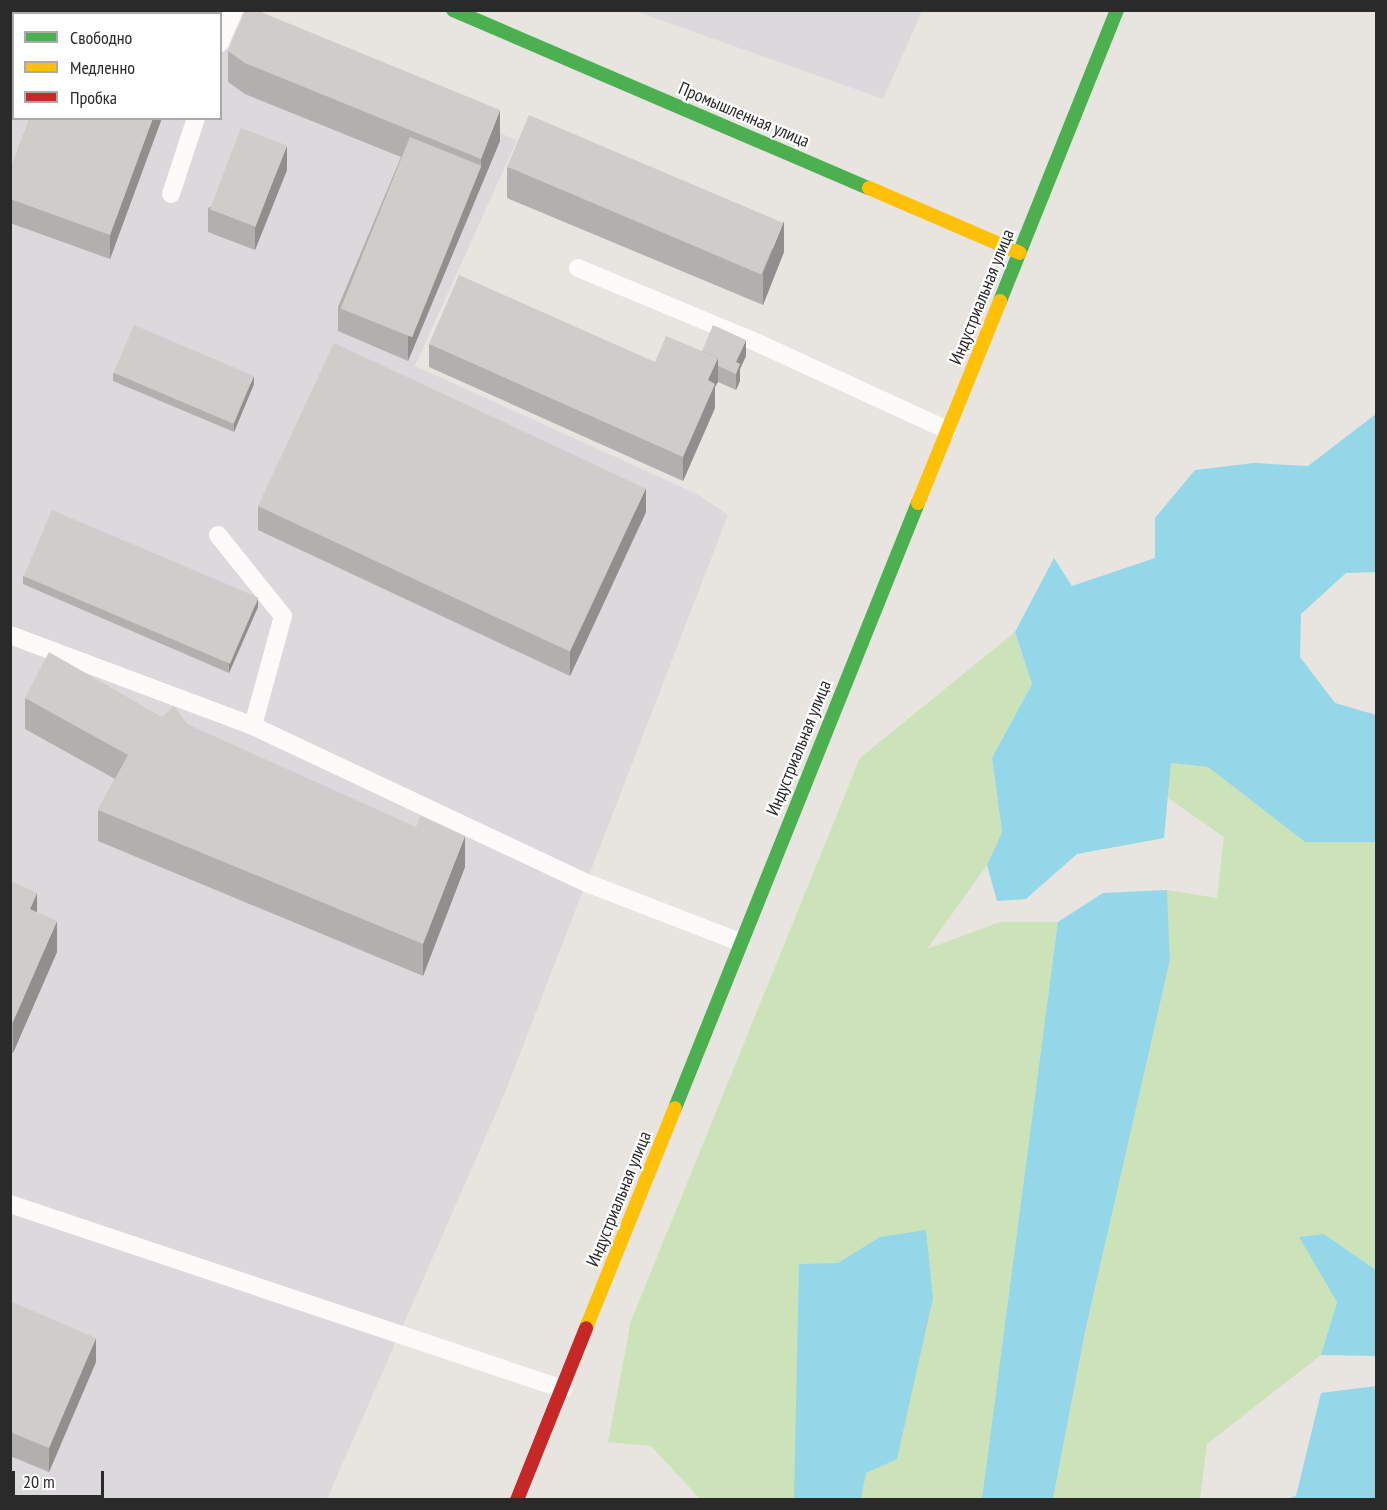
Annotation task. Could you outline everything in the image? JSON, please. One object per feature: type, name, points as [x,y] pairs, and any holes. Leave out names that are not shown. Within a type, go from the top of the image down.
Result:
[{"type":"main road","name":"Промышленная улица","points":[[453,10],[1020,253]]},
{"type":"main road","name":"Индустриальная улица","points":[[517,1500],[1117,10]]},
{"type":"lane","points":[[222,38],[234,10]]},
{"type":"lane","points":[[171,194],[195,120]]},
{"type":"lane","points":[[578,268],[759,344],[947,430]]},
{"type":"lane","points":[[218,535],[284,616],[253,726]]},
{"type":"lane","points":[[10,635],[253,726],[586,883],[740,942]]},
{"type":"lane","points":[[10,1204],[563,1389]]},
{"type":"shaded area","points":[[190,10],[196,12],[12,12],[12,120],[222,120],[222,21],[517,140],[415,366],[697,494],[728,515],[506,1090],[327,1499],[11,1499],[10,11]]},
{"type":"shaded area","points":[[635,11],[922,11],[883,99]]},
{"type":"green space","points":[[1015,632],[1032,684],[992,758],[1002,832],[987,865],[927,949],[1000,922],[1058,922],[1076,983],[1009,1499],[700,1499],[651,1446],[608,1442],[631,1321],[860,758]]},
{"type":"green space","points":[[1171,763],[1208,767],[1305,842],[1376,842],[1376,1270],[1324,1234],[1337,1302],[1321,1355],[1207,1444],[1200,1499],[1053,1500],[1085,1332],[1170,960],[1167,890],[1217,898],[1224,837],[1168,798]]},
{"type":"water","points":[[1376,414],[1376,572],[1346,573],[1301,614],[1300,657],[1335,703],[1376,715],[1376,842],[1305,842],[1208,767],[1171,763],[1164,838],[1077,854],[1026,899],[997,901],[987,865],[1002,832],[992,758],[1032,684],[1015,632],[1054,558],[1072,586],[1155,558],[1155,518],[1195,470],[1254,463],[1308,466]]},
{"type":"water","points":[[1167,890],[1170,960],[1085,1332],[1053,1499],[982,1499],[1058,922],[1103,893]]},
{"type":"water","points":[[926,1230],[933,1298],[897,1459],[866,1473],[861,1499],[794,1499],[799,1264],[838,1263],[880,1237]]},
{"type":"water","points":[[1324,1234],[1376,1270],[1376,1356],[1321,1355],[1337,1302],[1299,1237]]},
{"type":"water","points":[[1376,1386],[1376,1499],[1286,1499],[1296,1496],[1321,1393]]},
{"type":"building","points":[[69,10],[193,10],[193,12],[69,12]]},
{"type":"building","points":[[245,10],[256,10],[500,110],[481,159],[245,63],[228,51]]},
{"type":"building","points":[[529,115],[783,223],[761,274],[507,167]]},
{"type":"building","points":[[29,120],[152,120],[110,235],[10,199],[10,171]]},
{"type":"building","points":[[241,128],[287,146],[256,227],[210,209]]},
{"type":"building","points":[[410,137],[481,166],[412,337],[341,309]]},
{"type":"building","points":[[459,275],[655,362],[666,336],[718,358],[708,380],[715,384],[683,457],[429,344]]},
{"type":"building","points":[[134,325],[254,376],[233,424],[114,373]]},
{"type":"building","points":[[713,325],[746,340],[736,362],[740,364],[736,374],[718,366],[718,358],[702,351]]},
{"type":"building","points":[[334,343],[646,488],[570,652],[258,506]]},
{"type":"building","points":[[52,510],[258,598],[230,664],[24,576]]},
{"type":"building","points":[[49,652],[162,717],[174,706],[187,724],[416,827],[420,816],[465,836],[423,944],[98,810],[128,755],[25,698]]},
{"type":"building","points":[[10,881],[37,893],[30,909],[57,921],[13,1022],[10,1021]]},
{"type":"building","points":[[10,1301],[96,1338],[49,1448],[10,1432]]},
{"type":"traffic: fast","points":[[453,10],[869,188]]},
{"type":"traffic: fast","points":[[1000,301],[1117,10]]},
{"type":"traffic: fast","points":[[675,1108],[918,503]]},
{"type":"traffic: slow","points":[[869,188],[1020,253]]},
{"type":"traffic: slow","points":[[918,503],[1000,301]]},
{"type":"traffic: slow","points":[[586,1328],[675,1108]]},
{"type":"traffic: jam","points":[[517,1500],[586,1328]]}]
